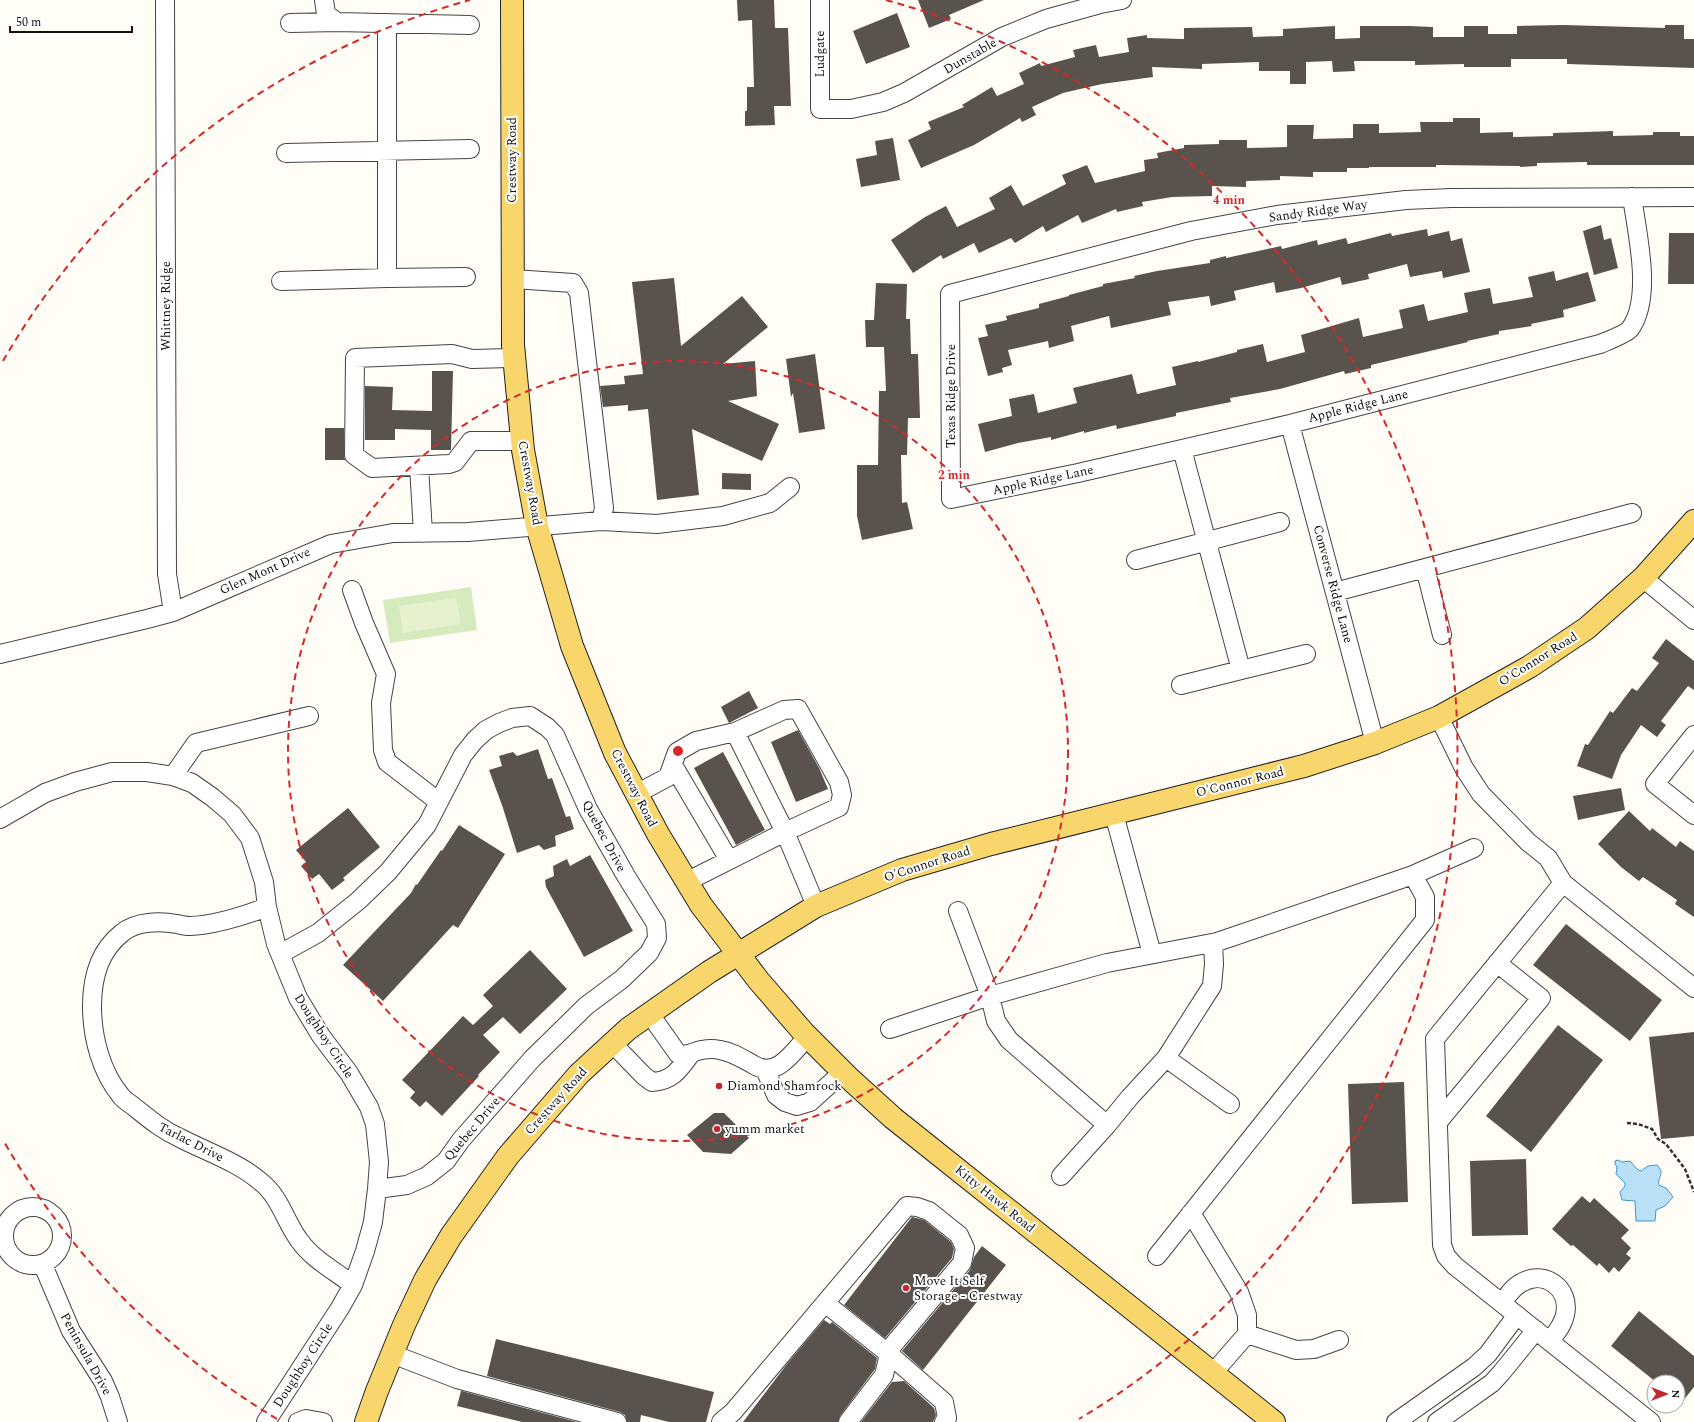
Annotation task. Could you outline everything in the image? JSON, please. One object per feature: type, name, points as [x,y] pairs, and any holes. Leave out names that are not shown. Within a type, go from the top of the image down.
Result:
[{"type":"main road","name":"Crestway Road","points":[[366,1422],[404,1325],[425,1280],[451,1236],[508,1156],[579,1074],[612,1043],[649,1013],[708,972],[739,953],[701,905],[686,882],[658,834],[615,753],[572,646],[537,526],[522,441],[514,358],[512,0]]},
{"type":"main road","name":"O'Connor Road","points":[[739,953],[816,906],[902,870],[991,844],[1304,766],[1375,743],[1439,717],[1536,663],[1587,628],[1643,578],[1694,521]]},
{"type":"main road","name":"Kitty Hawk Road","points":[[739,953],[759,981],[808,1036],[843,1072],[893,1118],[1274,1422]]},
{"type":"street","name":"Whittney Ridge","points":[[165,0],[167,574],[173,612]]},
{"type":"street","points":[[324,0],[326,14],[337,22]]},
{"type":"street","name":"Ludgate","points":[[820,0],[820,109]]},
{"type":"street","name":"Dunstable","points":[[820,109],[851,109],[883,102],[904,93],[1002,37],[1046,19],[1100,4],[1122,0]]},
{"type":"street","points":[[387,22],[387,278]]},
{"type":"street","points":[[290,23],[387,22],[470,25]]},
{"type":"street","points":[[286,153],[470,149]]},
{"type":"street","name":"Apple Ridge Lane","points":[[951,498],[1078,473],[1290,424],[1600,344],[1629,330],[1640,308],[1643,281],[1632,197]]},
{"type":"street","name":"Sandy Ridge Way","points":[[950,294],[1191,231],[1277,215],[1413,199],[1694,197]]},
{"type":"street","points":[[281,281],[466,277]]},
{"type":"street","points":[[513,279],[573,283],[579,293],[604,508],[601,521]]},
{"type":"street","name":"Texas Ridge Drive","points":[[950,294],[951,498]]},
{"type":"street","points":[[514,358],[472,359],[452,354],[355,358],[354,455],[372,468],[419,466],[455,462],[470,441],[522,441]]},
{"type":"street","name":"Converse Ridge Lane","points":[[1290,424],[1375,743]]},
{"type":"street","points":[[1182,449],[1241,670]]},
{"type":"street","points":[[419,466],[423,533]]},
{"type":"street","name":"Glen Mont Drive","points":[[0,654],[173,612],[331,544],[393,533],[468,532],[601,521],[657,524],[723,516],[770,502],[790,486]]},
{"type":"street","points":[[1335,592],[1632,513]]},
{"type":"street","points":[[1136,560],[1280,522]]},
{"type":"street","points":[[1426,568],[1442,635]]},
{"type":"street","points":[[1643,578],[1694,620]]},
{"type":"street","points":[[352,590],[364,623],[386,674],[381,703],[383,750],[387,762],[439,802]]},
{"type":"street","points":[[1181,686],[1306,654]]},
{"type":"street","points":[[636,794],[668,777],[677,752],[696,741],[735,732],[784,710],[798,709],[839,782],[842,795],[839,807],[785,832],[686,882]]},
{"type":"street","points":[[173,776],[196,743],[309,716]]},
{"type":"street","name":"Quebec Drive","points":[[280,954],[318,933],[358,901],[388,872],[426,825],[463,755],[475,740],[486,730],[499,722],[512,718],[530,716],[547,726],[555,735],[588,809],[626,876],[656,924],[657,938],[649,953],[622,979],[586,1006],[532,1059],[461,1140],[446,1161],[427,1176],[407,1185],[377,1189]]},
{"type":"street","points":[[1439,717],[1464,768],[1481,794],[1528,842],[1548,858],[1563,884],[1694,988]]},
{"type":"street","points":[[735,732],[785,832],[816,906]]},
{"type":"street","points":[[1694,735],[1655,784],[1694,815]]},
{"type":"street","points":[[673,765],[729,860]]},
{"type":"street","name":"Doughboy Circle","points":[[4,812],[45,793],[76,782],[112,772],[147,772],[173,776],[192,783],[212,797],[232,814],[250,838],[264,882],[270,924],[280,954],[298,998],[321,1036],[348,1073],[368,1107],[375,1124],[378,1162],[377,1189],[373,1222],[353,1285],[312,1352],[291,1381],[267,1422]]},
{"type":"street","points":[[1114,814],[1152,954]]},
{"type":"street","points":[[890,1029],[990,996],[1107,963],[1213,943],[1413,875],[1474,848]]},
{"type":"street","points":[[1157,1256],[1425,920],[1426,897],[1413,875]]},
{"type":"street","points":[[1563,884],[1435,1039],[1442,1245],[1446,1256],[1455,1266],[1651,1422]]},
{"type":"street","name":"Tarlac Drive","points":[[267,907],[220,921],[188,926],[160,922],[148,923],[134,926],[122,932],[105,951],[96,972],[92,995],[92,1016],[95,1038],[104,1068],[121,1096],[155,1124],[179,1138],[220,1156],[261,1182],[273,1194],[299,1240],[312,1255],[325,1267],[353,1285]]},
{"type":"street","points":[[958,911],[990,996],[996,1021],[1009,1040],[1106,1125]]},
{"type":"street","points":[[1061,1176],[1166,1058],[1212,986],[1214,964],[1213,943]]},
{"type":"street","points":[[1438,1122],[1541,998],[1497,963]]},
{"type":"street","points":[[649,1013],[678,1054],[690,1055]]},
{"type":"street","points":[[612,1043],[644,1076],[652,1082],[662,1082],[672,1076],[690,1055],[700,1050],[721,1050],[734,1054],[756,1067],[766,1069],[779,1066],[808,1036]]},
{"type":"street","points":[[1166,1058],[1230,1104]]},
{"type":"street","points":[[766,1069],[776,1095],[785,1102],[797,1106],[810,1102],[843,1072]]},
{"type":"street","points":[[721,1422],[732,1412],[907,1206],[917,1207],[929,1211],[959,1235],[965,1248],[962,1263],[893,1345],[889,1354],[884,1375],[848,1422]]},
{"type":"street","points":[[1191,1213],[1239,1292],[1247,1315],[1247,1334],[1213,1373]]},
{"type":"street","name":"Peninsula Drive","points":[[42,1265],[71,1331],[103,1381],[118,1422]]},
{"type":"street","points":[[1502,1303],[1510,1291],[1520,1282],[1533,1278],[1545,1278],[1556,1284],[1563,1292],[1566,1304],[1565,1314],[1562,1326],[1550,1341]]},
{"type":"street","points":[[825,1303],[889,1354],[944,1402],[946,1418],[944,1422]]},
{"type":"street","points":[[1396,1422],[1474,1367],[1488,1354],[1517,1315]]},
{"type":"street","points":[[1437,1422],[1492,1383],[1536,1330]]},
{"type":"street","points":[[1247,1334],[1296,1350],[1314,1349],[1339,1340]]},
{"type":"street","points":[[392,1354],[457,1379],[618,1422]]},
{"type":"street","points":[[1450,1384],[1464,1404]]},
{"type":"street","name":"Doughboy Circle","points":[[298,1422],[306,1419],[323,1422]]},
{"type":"path","points":[[1626,1123],[1638,1124],[1652,1129],[1658,1139],[1666,1144],[1685,1169],[1694,1192]]},
{"type":"green space","points":[[471,587],[477,630],[390,643],[383,600]]},
{"type":"green space","points":[[456,598],[461,624],[403,633],[399,606]]},
{"type":"water","points":[[1618,1160],[1622,1162],[1630,1161],[1637,1169],[1641,1171],[1648,1166],[1657,1165],[1660,1168],[1661,1173],[1659,1185],[1666,1188],[1673,1197],[1665,1206],[1656,1210],[1655,1221],[1636,1221],[1635,1201],[1622,1200],[1620,1192],[1625,1186],[1625,1183],[1616,1174],[1617,1167],[1615,1161]]},
{"type":"building","points":[[737,0],[774,0],[775,28],[788,28],[791,106],[774,106],[775,125],[745,126],[745,111],[747,111],[747,87],[754,87],[752,20],[738,21]]},
{"type":"building","points":[[918,0],[984,0],[949,15],[951,19],[929,28]]},
{"type":"building","points":[[897,13],[910,47],[866,64],[853,31]]},
{"type":"building","points":[[1564,25],[1665,28],[1665,25],[1684,25],[1684,39],[1694,39],[1694,68],[1567,64],[1567,59],[1511,59],[1511,67],[1464,67],[1464,64],[1415,65],[1415,61],[1354,61],[1355,71],[1333,72],[1332,61],[1306,62],[1306,84],[1290,84],[1290,71],[1259,71],[1259,62],[1202,64],[1202,69],[1152,67],[1153,77],[1102,84],[1063,93],[1032,107],[1036,115],[1022,122],[1020,118],[974,145],[921,168],[908,140],[931,129],[928,122],[964,107],[962,105],[992,87],[997,96],[1024,84],[1019,73],[1040,63],[1041,66],[1075,57],[1073,50],[1096,45],[1099,57],[1129,52],[1127,38],[1147,35],[1147,38],[1184,39],[1184,28],[1252,27],[1253,37],[1283,36],[1283,29],[1335,26],[1335,39],[1360,38],[1360,26],[1433,27],[1433,37],[1464,37],[1464,26],[1488,26],[1488,34],[1517,34],[1517,26]]},
{"type":"building","points":[[1453,118],[1480,118],[1480,133],[1513,132],[1513,137],[1553,136],[1553,133],[1613,131],[1613,136],[1653,135],[1653,132],[1680,132],[1680,136],[1694,136],[1694,165],[1587,165],[1587,162],[1537,163],[1537,166],[1520,167],[1436,165],[1436,167],[1347,168],[1347,172],[1313,172],[1313,177],[1280,176],[1280,180],[1246,181],[1246,187],[1212,186],[1212,196],[1172,197],[1142,202],[1143,206],[1117,212],[1116,209],[1082,223],[1078,215],[1046,232],[1043,226],[1015,243],[1011,238],[979,253],[974,243],[943,259],[941,255],[913,273],[891,240],[925,217],[946,206],[957,227],[995,209],[989,198],[1011,185],[1023,206],[1066,184],[1062,175],[1087,165],[1095,183],[1145,171],[1144,160],[1158,158],[1157,153],[1184,148],[1184,145],[1219,144],[1219,140],[1247,140],[1247,148],[1287,147],[1287,125],[1314,125],[1313,139],[1353,138],[1353,124],[1379,124],[1379,133],[1421,132],[1420,122],[1453,122]]},
{"type":"building","points":[[893,138],[900,180],[861,187],[856,159],[877,155],[875,141]]},
{"type":"building","points":[[1601,225],[1604,240],[1611,238],[1618,268],[1594,275],[1583,231]]},
{"type":"building","points":[[1427,229],[1428,236],[1449,231],[1451,241],[1462,238],[1470,272],[1443,278],[1442,271],[1410,277],[1407,264],[1368,274],[1369,279],[1342,285],[1340,277],[1301,288],[1276,293],[1274,282],[1234,291],[1236,300],[1211,306],[1209,296],[1168,302],[1171,315],[1111,328],[1109,316],[1071,326],[1074,341],[1049,348],[1048,341],[1008,350],[1012,365],[1002,368],[1003,372],[988,376],[978,338],[988,336],[985,325],[1007,320],[1006,316],[1039,308],[1039,304],[1103,286],[1103,284],[1135,278],[1134,276],[1210,263],[1210,260],[1226,256],[1226,258],[1281,246],[1282,249],[1317,240],[1318,245],[1346,238],[1348,244],[1391,233],[1392,236]]},
{"type":"building","points":[[1669,233],[1694,233],[1694,284],[1668,284]]},
{"type":"building","points":[[1554,271],[1556,281],[1588,272],[1596,301],[1563,310],[1564,317],[1531,324],[1532,326],[1499,331],[1499,334],[1371,365],[1371,368],[1345,374],[1344,371],[1280,389],[1230,398],[1231,402],[1176,413],[1176,416],[1117,429],[1116,425],[1084,433],[1084,431],[1051,440],[1051,437],[1018,443],[985,452],[978,424],[1012,416],[1009,399],[1034,394],[1038,413],[1077,403],[1073,388],[1132,374],[1137,394],[1176,385],[1172,367],[1198,362],[1263,344],[1267,362],[1305,352],[1301,335],[1359,318],[1363,337],[1403,328],[1399,310],[1424,304],[1428,321],[1468,312],[1464,293],[1490,288],[1493,304],[1533,297],[1528,277]]},
{"type":"building","points":[[674,278],[681,346],[742,296],[768,327],[723,364],[755,361],[757,396],[728,401],[779,424],[762,461],[692,429],[699,495],[657,500],[648,409],[628,411],[628,405],[603,407],[600,386],[625,384],[624,376],[643,374],[632,282]]},
{"type":"building","points":[[876,283],[907,284],[906,319],[910,319],[911,354],[918,354],[920,418],[908,418],[907,455],[901,455],[902,503],[907,502],[913,529],[862,540],[857,516],[857,465],[878,465],[879,391],[886,391],[884,347],[866,347],[865,320],[874,320]]},
{"type":"building","points":[[815,354],[825,429],[799,433],[793,393],[791,397],[786,359]]},
{"type":"building","points":[[432,371],[453,371],[451,450],[431,450],[431,430],[395,429],[395,440],[365,440],[365,386],[393,387],[392,410],[432,411]]},
{"type":"building","points":[[325,428],[344,428],[345,460],[325,460]]},
{"type":"building","points":[[722,473],[751,474],[751,490],[722,489]]},
{"type":"building","points":[[1666,639],[1694,661],[1694,690],[1688,686],[1661,721],[1666,725],[1657,737],[1641,725],[1621,755],[1612,779],[1577,766],[1585,744],[1588,745],[1610,711],[1613,713],[1632,688],[1637,691],[1659,663],[1652,658]]},
{"type":"building","points":[[749,691],[758,708],[729,723],[721,707]]},
{"type":"building","points":[[798,730],[819,768],[828,789],[796,802],[771,742]]},
{"type":"building","points":[[538,749],[548,779],[552,778],[566,817],[570,816],[574,829],[555,836],[556,846],[544,850],[539,845],[517,853],[489,770],[502,766],[499,756],[513,752],[517,756]]},
{"type":"building","points":[[723,752],[765,830],[736,845],[694,768]]},
{"type":"building","points":[[1621,788],[1625,810],[1578,820],[1573,796]]},
{"type":"building","points":[[348,808],[380,847],[343,878],[345,880],[332,890],[319,874],[312,879],[301,866],[306,862],[296,850]]},
{"type":"building","points":[[1629,811],[1650,831],[1652,828],[1676,847],[1680,841],[1694,851],[1694,917],[1675,904],[1677,900],[1643,877],[1639,881],[1621,867],[1598,844]]},
{"type":"building","points":[[459,825],[505,854],[458,928],[453,925],[383,1001],[343,965],[411,893]]},
{"type":"building","points":[[590,855],[633,931],[584,957],[546,887],[545,880],[554,876],[553,866],[567,859],[570,866]]},
{"type":"building","points":[[1566,924],[1662,1000],[1630,1041],[1533,965]]},
{"type":"building","points":[[530,950],[567,989],[520,1034],[503,1017],[483,1035],[500,1052],[442,1116],[426,1101],[420,1107],[410,1098],[415,1092],[402,1080],[463,1016],[473,1025],[493,1006],[483,995]]},
{"type":"building","points":[[1558,1025],[1603,1060],[1531,1152],[1486,1116]]},
{"type":"building","points":[[1694,1032],[1694,1136],[1661,1139],[1649,1037]]},
{"type":"building","points":[[1404,1082],[1408,1202],[1352,1204],[1348,1084]]},
{"type":"building","name":"yumm market","points":[[714,1113],[724,1113],[749,1138],[731,1154],[703,1152],[687,1135]]},
{"type":"building","points":[[1526,1159],[1528,1235],[1472,1236],[1470,1161]]},
{"type":"building","points":[[1582,1196],[1590,1203],[1594,1198],[1629,1230],[1621,1238],[1631,1248],[1626,1254],[1631,1258],[1619,1272],[1614,1267],[1609,1273],[1599,1263],[1597,1266],[1552,1229]]},
{"type":"building","points":[[912,1217],[924,1220],[951,1242],[954,1249],[952,1258],[885,1338],[844,1305]]},
{"type":"building","points":[[982,1246],[1006,1265],[923,1370],[902,1351],[970,1270],[974,1257]]},
{"type":"building","points":[[1639,1311],[1694,1356],[1694,1387],[1686,1397],[1686,1374],[1646,1374],[1611,1346]]},
{"type":"building","points":[[824,1320],[830,1324],[832,1322],[877,1358],[875,1369],[840,1416],[838,1422],[743,1422],[787,1364]]},
{"type":"building","points":[[496,1339],[714,1392],[706,1422],[669,1422],[641,1415],[640,1422],[627,1422],[625,1415],[620,1412],[487,1376]]},
{"type":"building","points":[[904,1381],[934,1408],[936,1415],[933,1422],[861,1422],[892,1382]]},
{"type":"building","points":[[461,1391],[577,1422],[522,1422],[457,1406]]},
{"type":"place","name":"Diamond Shamrock","points":[[719,1086]]},
{"type":"place","name":"yumm market","points":[[717,1129]]},
{"type":"place","name":"Move It Self Storage - Crestway","points":[[906,1288]]}]
